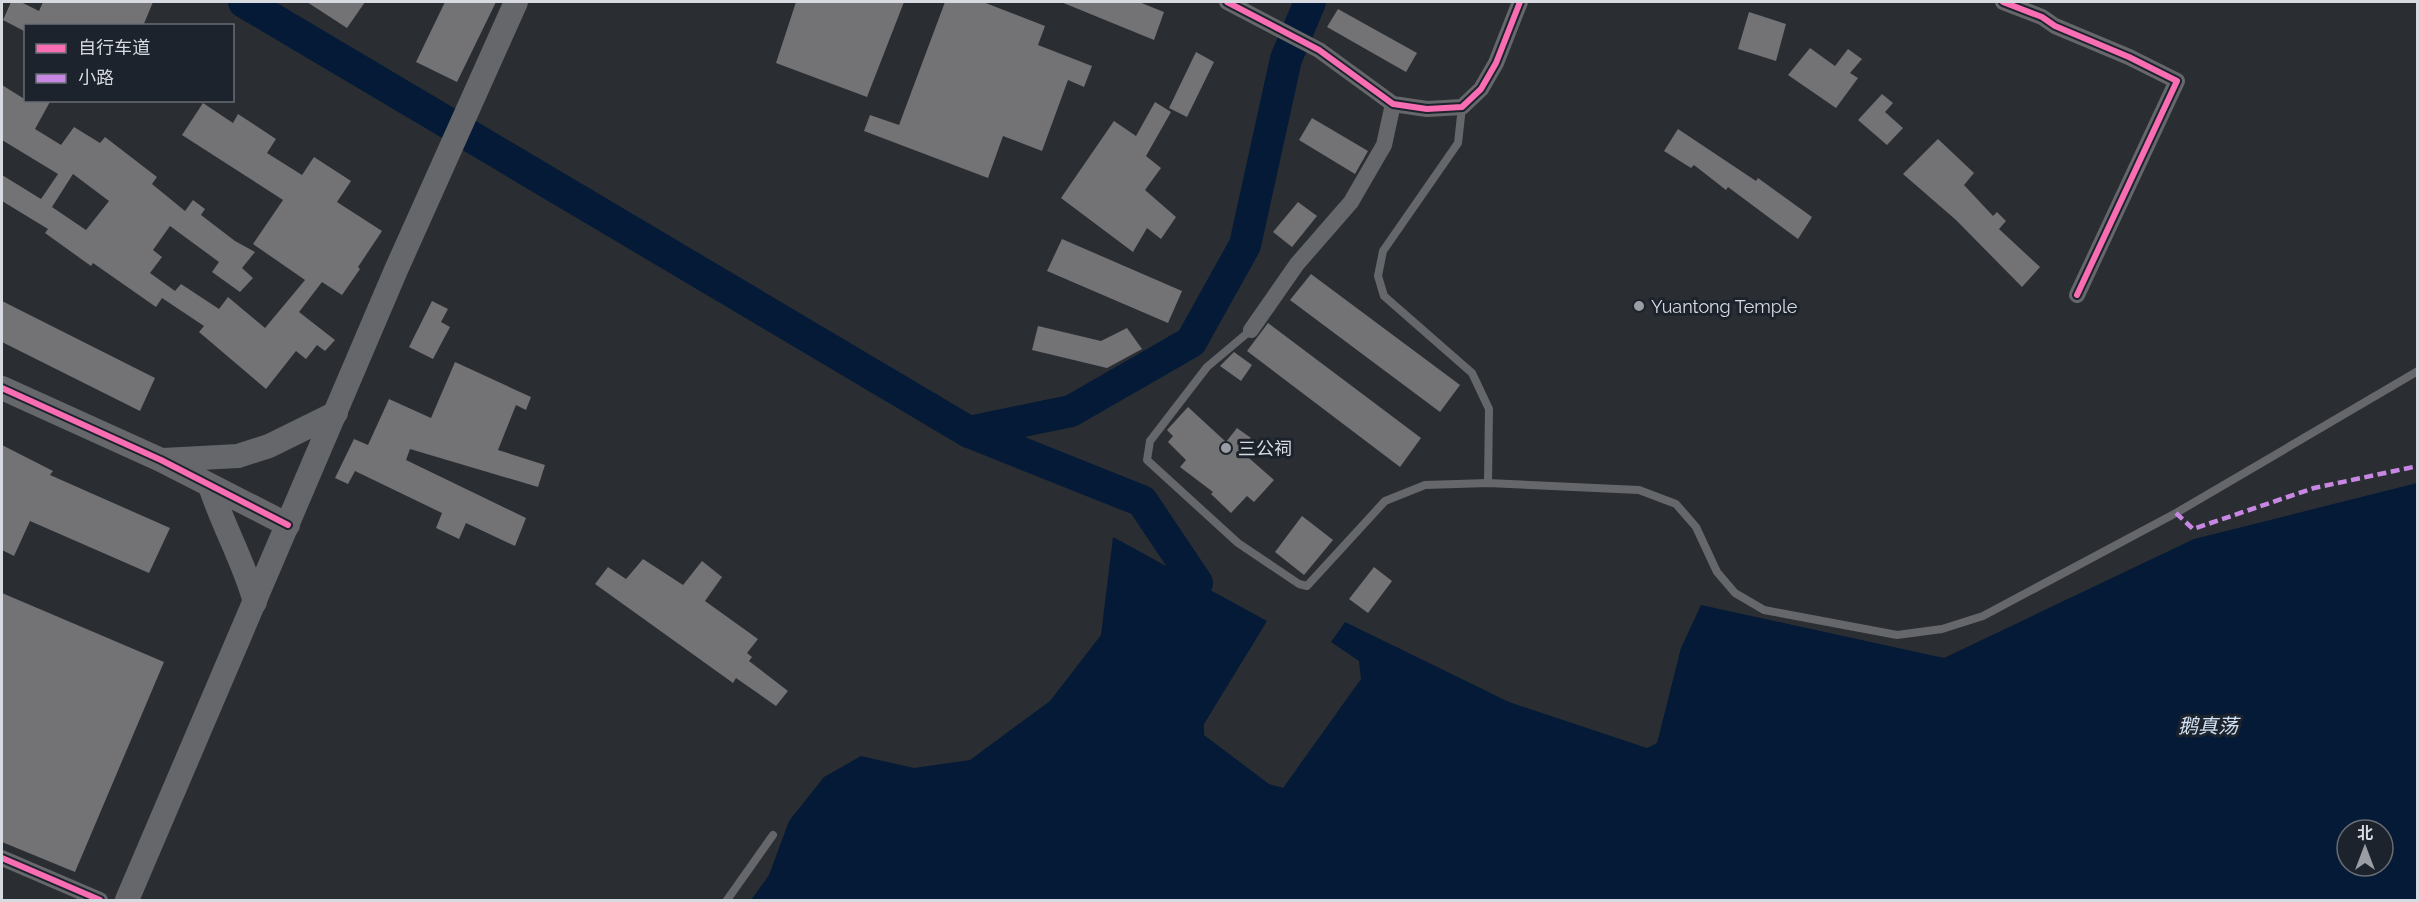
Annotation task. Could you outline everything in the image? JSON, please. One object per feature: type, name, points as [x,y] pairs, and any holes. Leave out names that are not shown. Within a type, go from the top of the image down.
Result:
[{"type":"main road","points":[[127,900],[396,270],[516,2]]},
{"type":"main road","points":[[2,388],[161,460],[288,525]]},
{"type":"main road","points":[[161,460],[238,456],[269,446],[336,413]]},
{"type":"main road","points":[[210,486],[255,602]]},
{"type":"street","points":[[1227,2],[1260,17],[1319,50],[1394,104],[1427,109],[1462,107],[1481,89],[1496,63],[1520,2]]},
{"type":"street","points":[[2003,2],[2042,17],[2055,26],[2129,57],[2177,81],[2077,295]]},
{"type":"street","points":[[1251,330],[1297,264],[1351,202],[1384,145],[1394,104]]},
{"type":"street","points":[[2,858],[100,900]]},
{"type":"lane","points":[[1462,107],[1458,143],[1383,251],[1378,276],[1384,296],[1472,373],[1488,408],[1488,483]]},
{"type":"lane","points":[[1251,330],[1207,367],[1150,441],[1147,460],[1238,543],[1299,584],[1307,586],[1385,501],[1425,485],[1488,483],[1639,490],[1676,504],[1696,527],[1717,572],[1735,592],[1764,610],[1897,635],[1942,629],[1983,616],[2176,513],[2418,371]]},
{"type":"lane","points":[[727,900],[773,835]]},
{"type":"water","name":"鹅真荡","points":[[2417,483],[2417,900],[751,900],[769,875],[789,821],[824,777],[861,756],[914,768],[970,760],[1050,701],[1101,635],[1113,537],[1267,621],[1204,724],[1204,735],[1269,784],[1283,788],[1361,679],[1359,661],[1331,642],[1345,622],[1509,702],[1647,748],[1657,743],[1681,648],[1701,605],[1944,658],[2194,539]]},
{"type":"building","points":[[11,2],[21,2],[39,11],[43,2],[153,2],[144,24],[24,24],[24,31],[3,20]]},
{"type":"building","points":[[307,2],[365,2],[347,28]]},
{"type":"building","points":[[445,2],[496,2],[457,82],[416,62]]},
{"type":"building","points":[[796,2],[904,2],[867,97],[776,63]]},
{"type":"building","points":[[945,2],[983,2],[1045,26],[1038,45],[1092,66],[1084,87],[1068,80],[1042,151],[1003,136],[988,178],[864,131],[870,115],[899,125]]},
{"type":"building","points":[[1061,2],[1139,2],[1164,12],[1154,40]]},
{"type":"building","points":[[1338,9],[1417,53],[1406,72],[1327,27]]},
{"type":"building","points":[[1749,12],[1786,24],[1776,61],[1738,49]]},
{"type":"building","points":[[1810,48],[1835,66],[1848,49],[1862,59],[1850,73],[1858,78],[1836,108],[1788,75]]},
{"type":"building","points":[[1196,52],[1214,62],[1187,117],[1169,108]]},
{"type":"building","points":[[2,85],[24,99],[24,102],[50,102],[35,129],[61,145],[74,127],[100,143],[105,137],[157,177],[152,184],[185,211],[193,200],[205,209],[201,215],[235,241],[255,252],[242,268],[253,278],[240,292],[212,272],[219,262],[170,226],[153,250],[162,257],[150,273],[175,291],[181,284],[219,309],[228,297],[265,328],[305,280],[253,244],[283,200],[182,135],[203,103],[233,123],[238,114],[276,139],[267,153],[302,175],[314,157],[351,181],[337,202],[382,231],[342,295],[322,282],[299,312],[335,340],[325,351],[317,345],[306,359],[296,351],[266,389],[199,332],[204,326],[162,298],[156,307],[93,263],[91,266],[45,233],[48,229],[2,201],[2,175],[41,199],[58,174],[2,140]],"holes":[[[73,174],[109,201],[86,230],[52,207]]]},
{"type":"building","points":[[1882,94],[1893,103],[1885,112],[1903,128],[1887,145],[1858,120]]},
{"type":"building","points":[[1155,102],[1171,112],[1146,156],[1161,168],[1145,190],[1176,217],[1161,239],[1147,228],[1133,252],[1061,198],[1114,121],[1136,136]]},
{"type":"building","points":[[1312,118],[1368,151],[1355,174],[1299,140]]},
{"type":"building","points":[[1678,129],[1756,181],[1758,178],[1812,217],[1798,239],[1728,187],[1726,190],[1694,165],[1691,168],[1664,151]]},
{"type":"building","points":[[1938,139],[1974,173],[1964,185],[1993,216],[1997,212],[2006,221],[1999,229],[2040,267],[2022,287],[1956,220],[1903,174]]},
{"type":"building","points":[[1298,202],[1317,216],[1292,247],[1273,232]]},
{"type":"building","points":[[1062,239],[1182,291],[1168,323],[1047,271]]},
{"type":"building","points":[[1311,274],[1460,385],[1440,412],[1290,300]]},
{"type":"building","points":[[2,301],[155,378],[140,411],[2,342]]},
{"type":"building","points":[[432,301],[448,309],[441,322],[450,327],[433,359],[409,347]]},
{"type":"building","points":[[1268,323],[1421,438],[1400,467],[1247,351]]},
{"type":"building","points":[[1038,326],[1101,341],[1127,328],[1142,349],[1107,368],[1032,350]]},
{"type":"building","points":[[1234,352],[1252,365],[1241,381],[1220,366]]},
{"type":"building","points":[[455,362],[531,397],[526,410],[516,405],[498,450],[545,465],[538,487],[410,449],[406,460],[526,518],[515,546],[466,523],[459,539],[436,528],[442,513],[355,471],[348,484],[335,478],[354,439],[368,445],[389,399],[431,418]]},
{"type":"building","points":[[1188,407],[1226,442],[1237,428],[1251,438],[1241,451],[1274,480],[1254,502],[1247,496],[1231,513],[1211,494],[1213,492],[1180,467],[1186,460],[1168,442],[1173,436],[1167,430]]},
{"type":"building","points":[[2,445],[53,471],[50,475],[170,528],[149,573],[30,521],[14,556],[2,550]]},
{"type":"building","points":[[1302,516],[1333,540],[1304,575],[1275,552]]},
{"type":"building","points":[[643,559],[683,585],[702,561],[722,577],[705,601],[758,639],[747,653],[752,657],[749,661],[788,691],[776,706],[736,678],[733,683],[595,584],[608,567],[626,579]]},
{"type":"building","points":[[1374,567],[1392,581],[1368,613],[1349,599]]},
{"type":"building","points":[[2,593],[164,662],[75,872],[2,842]]},
{"type":"waterway","points":[[244,2],[969,432],[1142,501],[1197,583]]},
{"type":"waterway","points":[[969,432],[1071,411],[1191,342],[1245,245],[1286,59],[1310,2]]},
{"type":"marked path","points":[[2176,513],[2193,529],[2314,488],[2418,466]]},
{"type":"cycle path","points":[[1227,2],[1319,50],[1393,104],[1427,109],[1462,107],[1481,89],[1496,63],[1520,2]]},
{"type":"cycle path","points":[[2003,2],[2042,17],[2055,26],[2129,57],[2177,81],[2077,295]]},
{"type":"cycle path","points":[[2,388],[161,460],[288,525]]},
{"type":"cycle path","points":[[2,858],[100,900]]},
{"type":"place","name":"Yuantong Temple","points":[[1639,306]]},
{"type":"place","name":"三公祠","points":[[1226,448]]}]
